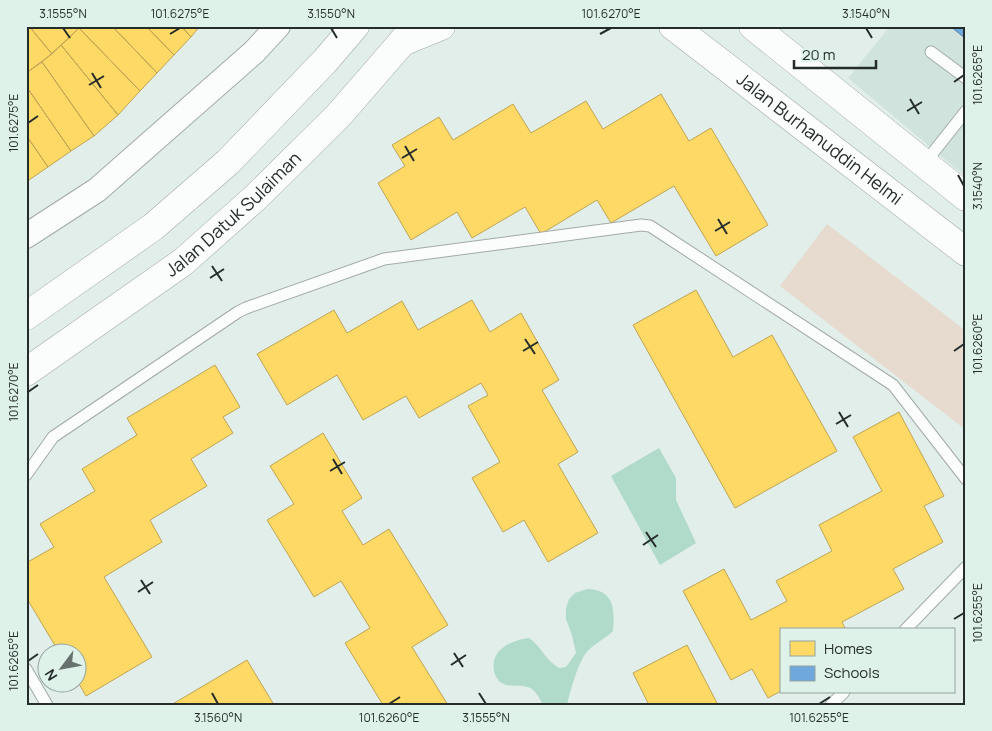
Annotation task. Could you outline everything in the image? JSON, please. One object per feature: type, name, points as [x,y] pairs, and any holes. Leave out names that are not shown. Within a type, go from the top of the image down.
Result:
[{"type":"main road","points":[[26,316],[153,227],[228,162],[325,61],[355,26]]},
{"type":"main road","points":[[409,34],[441,26]]},
{"type":"main road","name":"Jalan Burhanuddin Helmi","points":[[673,26],[966,252]]},
{"type":"main road","points":[[753,26],[966,196]]},
{"type":"main road","name":"Jalan Datuk Sulaiman","points":[[26,372],[183,262],[255,198],[338,116],[409,34]]},
{"type":"main road","points":[[26,294],[78,280]]},
{"type":"street","points":[[26,236],[97,190],[254,52],[278,26]]},
{"type":"lane","points":[[931,52],[966,78]]},
{"type":"lane","points":[[924,164],[966,111]]},
{"type":"lane","points":[[26,475],[53,437],[246,308],[384,259],[641,225],[650,226],[893,386],[966,479]]},
{"type":"lane","points":[[907,628],[966,567]]},
{"type":"lane","points":[[26,669],[47,705]]},
{"type":"lane","points":[[831,705],[842,694]]},
{"type":"shaded area","points":[[890,26],[966,26],[966,177],[848,78]]},
{"type":"shaded area","points":[[827,224],[966,331],[966,430],[780,286]]},
{"type":"shaded area","points":[[659,448],[676,478],[676,500],[696,543],[660,565],[611,476]]},
{"type":"shaded area","points":[[587,589],[596,590],[608,597],[613,608],[613,631],[586,653],[580,664],[567,705],[543,705],[532,689],[524,686],[507,685],[499,681],[494,671],[495,657],[503,647],[522,639],[529,638],[559,668],[566,667],[576,653],[566,619],[566,608],[569,599],[575,593]]},
{"type":"building: Homes","points":[[26,26],[29,26],[52,54],[26,73]]},
{"type":"building: Homes","points":[[29,26],[77,26],[79,28],[52,54]]},
{"type":"building: Homes","points":[[81,26],[112,26],[157,73],[140,91],[79,28]]},
{"type":"building: Homes","points":[[112,26],[146,26],[174,55],[157,73]]},
{"type":"building: Homes","points":[[146,26],[181,26],[191,37],[174,55]]},
{"type":"building: Homes","points":[[181,26],[200,26],[191,37]]},
{"type":"building: Homes","points":[[79,28],[140,91],[118,115],[61,45]]},
{"type":"building: Homes","points":[[61,45],[118,115],[94,136],[42,62]]},
{"type":"building: Homes","points":[[42,62],[94,136],[71,151],[26,86],[26,73]]},
{"type":"building: Homes","points":[[26,86],[71,151],[48,167],[26,135]]},
{"type":"building: Homes","points":[[661,94],[689,141],[711,128],[768,225],[716,256],[674,186],[611,223],[597,200],[541,234],[525,207],[472,238],[457,212],[411,240],[378,183],[405,166],[392,145],[439,117],[453,140],[513,104],[531,133],[586,101],[603,129]]},
{"type":"building: Homes","points":[[26,135],[48,167],[26,182]]},
{"type":"building: Homes","points":[[696,290],[733,357],[772,335],[837,451],[735,508],[633,325]]},
{"type":"building: Homes","points":[[472,300],[490,332],[521,313],[559,380],[542,390],[578,452],[558,464],[598,533],[548,562],[524,520],[503,532],[472,478],[500,462],[468,406],[488,395],[481,383],[419,418],[406,396],[363,420],[337,375],[287,405],[257,354],[334,310],[347,333],[402,301],[418,330]]},
{"type":"building: Homes","points":[[215,365],[240,407],[223,417],[233,433],[191,459],[207,486],[150,520],[162,542],[104,577],[152,657],[86,696],[85,694],[88,694],[88,644],[54,644],[26,597],[26,563],[54,547],[40,524],[95,491],[82,469],[137,435],[127,418]]},
{"type":"building: Homes","points":[[899,412],[944,496],[924,506],[943,542],[893,569],[904,589],[842,622],[845,628],[780,628],[780,692],[768,698],[752,669],[731,680],[683,591],[724,569],[751,620],[787,601],[776,581],[832,551],[819,525],[882,491],[853,437]]},
{"type":"building: Homes","points":[[323,433],[362,498],[342,511],[363,545],[389,529],[448,625],[412,647],[448,705],[383,705],[345,643],[370,628],[341,581],[314,597],[267,520],[294,504],[270,466]]},
{"type":"building: Homes","points":[[687,645],[718,705],[649,705],[633,673]]},
{"type":"building: Homes","points":[[247,660],[274,705],[171,705]]},
{"type":"building: Schools","points":[[950,26],[966,26],[966,39]]}]
